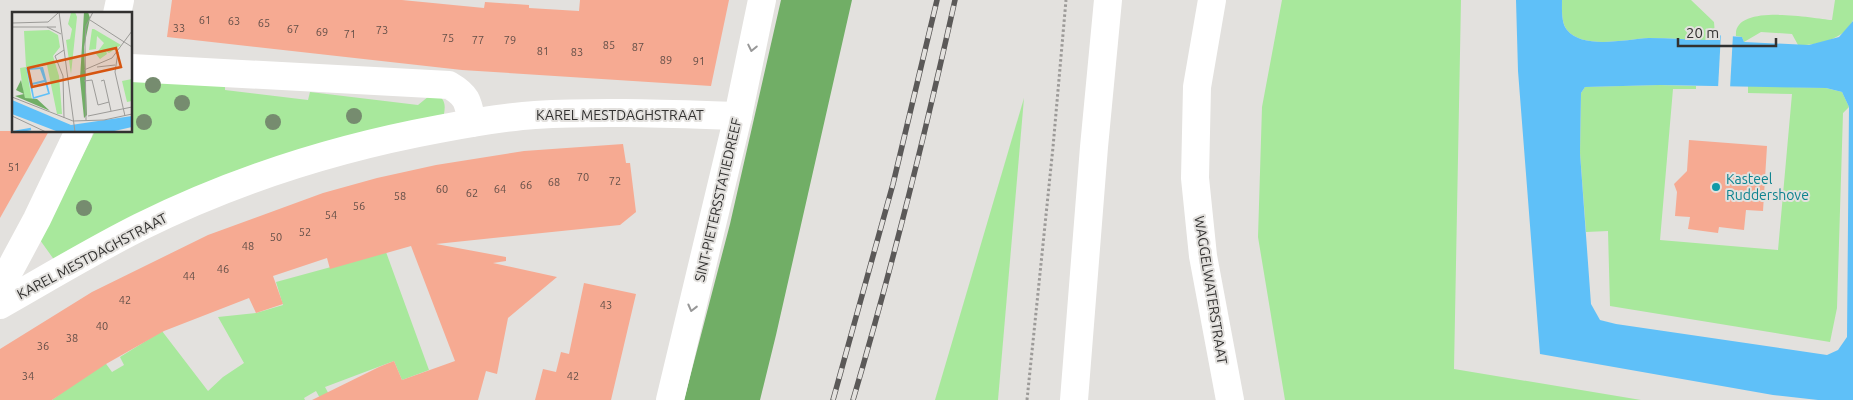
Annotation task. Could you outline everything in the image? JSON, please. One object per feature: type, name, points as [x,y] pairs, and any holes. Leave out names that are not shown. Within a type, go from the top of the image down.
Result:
[{"type":"street","name":"SINT-PIETERSSTATIEDREEF","points":[[670,400],[738,116],[762,0]]},
{"type":"street","points":[[1074,400],[1108,0]]},
{"type":"street","name":"WAGGELWATERSTRAAT","points":[[1212,0],[1197,87],[1195,178],[1203,256],[1230,400]]},
{"type":"street","points":[[132,68],[449,84],[462,92],[468,102],[472,123]]},
{"type":"street","name":"KAREL MESTDAGHSTRAAT","points":[[0,305],[139,227],[216,194],[303,163],[375,143],[472,123],[534,115],[600,113],[738,116]]},
{"type":"street","name":"KAREL MESTDAGHSTRAAT","points":[[0,288],[37,219],[79,132]]},
{"type":"path","points":[[1027,400],[1066,0]]},
{"type":"green space","points":[[781,0],[852,0],[776,335],[760,400],[684,400],[730,224]]},
{"type":"green space","points":[[1282,0],[1461,0],[1454,369],[1641,400],[1285,400],[1258,237],[1262,107]]},
{"type":"green space","points":[[1562,0],[1691,0],[1714,22],[1715,35],[1712,40],[1649,38],[1594,42],[1583,40],[1574,36],[1565,27],[1562,16]]},
{"type":"green space","points":[[1835,0],[1853,0],[1853,20],[1844,32],[1830,40],[1821,43],[1798,45],[1792,34],[1761,32],[1744,42],[1742,37],[1736,36],[1738,26],[1747,19],[1760,16],[1792,15],[1832,20]]},
{"type":"green space","points":[[132,71],[225,83],[225,90],[308,100],[310,92],[418,105],[434,92],[443,101],[444,114],[55,261],[40,240],[94,132],[132,132]]},
{"type":"green space","points":[[1696,86],[1696,89],[1673,89],[1660,240],[1778,250],[1792,94],[1748,93],[1748,86],[1826,88],[1842,92],[1849,107],[1843,113],[1837,308],[1830,342],[1610,306],[1608,231],[1586,232],[1580,153],[1581,93],[1585,87]]},
{"type":"green space","points":[[1024,98],[998,400],[935,400]]},
{"type":"green space","points":[[386,252],[429,370],[402,380],[394,361],[325,387],[332,400],[321,400],[316,391],[304,398],[305,400],[52,400],[104,361],[112,372],[124,365],[120,357],[162,331],[208,391],[223,377],[244,363],[218,317],[256,313],[283,305],[276,282]]},
{"type":"water","points":[[1516,0],[1562,0],[1563,20],[1567,30],[1583,40],[1594,42],[1649,38],[1711,40],[1715,35],[1742,37],[1744,42],[1809,45],[1839,37],[1853,21],[1853,400],[1818,400],[1773,395],[1540,354],[1518,71]],"holes":[[[1660,85],[1826,88],[1842,92],[1849,107],[1847,337],[1838,350],[1827,355],[1616,324],[1600,320],[1591,304],[1580,153],[1581,93],[1585,87]]]},
{"type":"pier","points":[[1721,33],[1733,34],[1730,89],[1718,89]]},
{"type":"building","points":[[172,0],[402,0],[484,8],[485,2],[529,5],[529,8],[579,11],[580,0],[729,0],[711,86],[462,70],[167,37]]},
{"type":"building","points":[[0,131],[48,132],[0,218]]},
{"type":"building","name":"Kasteel Ruddershove","points":[[1689,140],[1767,146],[1763,211],[1746,210],[1744,230],[1719,227],[1718,233],[1688,229],[1690,217],[1675,216],[1677,192],[1674,184],[1687,171]]},
{"type":"building","points":[[623,144],[626,163],[630,163],[636,212],[620,225],[436,244],[506,257],[506,261],[493,263],[557,277],[508,318],[497,374],[486,371],[478,400],[312,400],[394,361],[402,380],[455,361],[411,246],[330,269],[327,258],[273,276],[283,304],[256,313],[249,298],[164,331],[106,364],[52,400],[0,400],[0,349],[92,292],[208,235],[323,193],[377,178],[436,165],[524,151]]},
{"type":"building","points":[[584,283],[636,294],[611,400],[535,400],[543,369],[556,372],[561,352],[569,354]]},
{"type":"railway","points":[[833,400],[893,184],[937,0]]},
{"type":"railway","points":[[853,400],[907,201],[955,0]]},
{"type":"place","name":"Kasteel Ruddershove","points":[[1716,187]]}]
